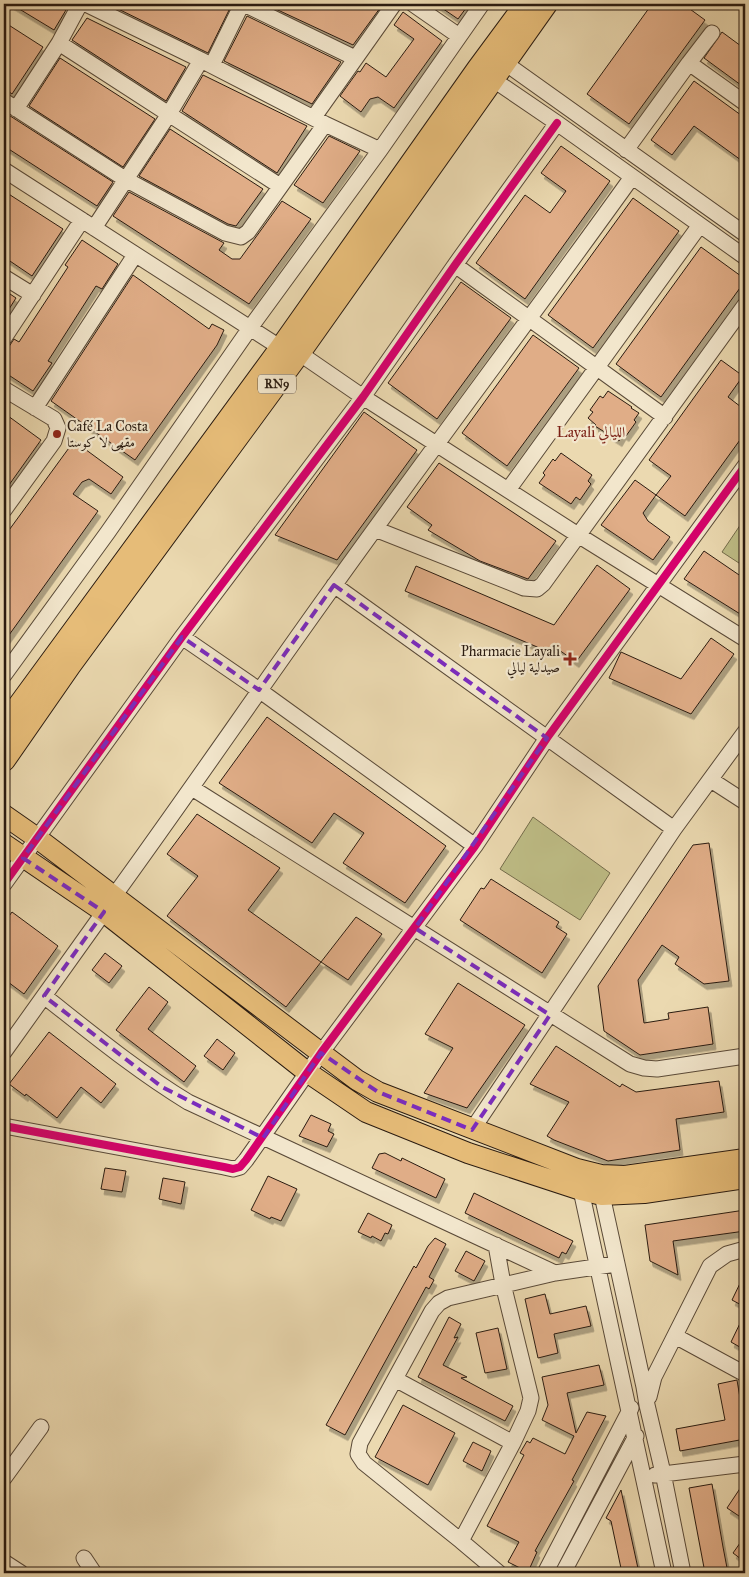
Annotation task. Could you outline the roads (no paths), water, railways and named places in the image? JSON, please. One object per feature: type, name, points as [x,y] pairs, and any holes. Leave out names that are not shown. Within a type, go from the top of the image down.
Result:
[{"type":"highway","name":"RN9","points":[[4,760],[491,66],[526,4]]},
{"type":"highway","name":"RN9","points":[[491,66],[546,4]]},
{"type":"highway","name":"RN9","points":[[4,726],[290,350]]},
{"type":"main road","points":[[4,815],[37,838],[109,904],[307,1072],[366,1112],[391,1124],[468,1153],[581,1190],[625,1176],[745,1159]]},
{"type":"main road","points":[[4,844],[23,858],[109,904],[357,1080],[378,1092],[472,1130],[577,1169],[601,1185],[644,1193],[745,1178]]},
{"type":"street","points":[[80,4],[59,43],[10,105],[125,180],[236,237],[245,235],[252,228],[320,120],[355,58],[394,4]]},
{"type":"street","points":[[86,4],[106,8],[206,62],[380,150]]},
{"type":"street","points":[[4,338],[33,295],[125,180],[206,62],[243,4],[355,58]]},
{"type":"street","points":[[413,4],[459,36]]},
{"type":"street","points":[[4,675],[108,532],[250,328],[380,150],[482,4]]},
{"type":"street","points":[[626,150],[712,33]]},
{"type":"street","points":[[59,43],[280,186]]},
{"type":"street","points":[[689,62],[745,103]]},
{"type":"street","points":[[491,66],[557,123],[745,257]]},
{"type":"street","points":[[491,66],[626,150],[745,234]]},
{"type":"street","points":[[4,884],[182,637],[363,397],[557,123]]},
{"type":"street","points":[[4,170],[250,328],[290,350],[578,535],[745,639]]},
{"type":"street","points":[[4,1052],[192,788],[259,690],[632,177]]},
{"type":"street","points":[[508,490],[700,225]]},
{"type":"street","points":[[35,408],[135,255]]},
{"type":"street","points":[[455,265],[665,416]]},
{"type":"street","points":[[4,277],[33,295]]},
{"type":"street","points":[[375,529],[524,588],[537,589],[543,584],[745,305]]},
{"type":"street","points":[[4,389],[54,419],[58,428],[57,434],[4,510]]},
{"type":"street","points":[[4,1126],[233,1169],[240,1167],[263,1138],[307,1072],[475,846],[547,738],[745,466]]},
{"type":"street","points":[[334,586],[674,829]]},
{"type":"street","points":[[182,637],[259,690],[475,846]]},
{"type":"street","points":[[472,1130],[674,829],[745,732]]},
{"type":"street","points":[[711,780],[745,802]]},
{"type":"street","points":[[192,788],[622,1060],[637,1067],[662,1068],[745,1056]]},
{"type":"street","points":[[44,996],[162,1087],[188,1102],[555,1273]]},
{"type":"street","points":[[577,1169],[664,1573]]},
{"type":"street","points":[[563,1573],[635,1438],[647,1405],[649,1382],[616,1264],[601,1185]]},
{"type":"street","points":[[461,1541],[513,1443],[528,1410],[531,1393],[503,1284],[496,1245]]},
{"type":"street","points":[[545,1573],[629,1411],[649,1382],[675,1336],[710,1266],[727,1254],[745,1249]]},
{"type":"street","points":[[499,1573],[358,1457],[360,1443],[432,1311],[439,1303],[461,1294],[503,1284],[555,1273],[616,1264]]},
{"type":"street","points":[[675,1336],[745,1374]]},
{"type":"street","points":[[395,1379],[513,1443]]},
{"type":"street","points":[[647,1405],[683,1573]]},
{"type":"street","points":[[4,1478],[41,1427]]},
{"type":"street","points":[[642,1477],[745,1464]]},
{"type":"street","points":[[84,1558],[94,1573]]},
{"type":"street","points":[[4,1562],[21,1573]]},
{"type":"place","name":"Café La Costa مقهى لا كوستا","points":[[57,434]]},
{"type":"place","name":"Pharmacie Layali صيدلية ليالي","points":[[570,659]]},
{"type":"district","name":"Layali الليالي","points":[[591,432]]}]
